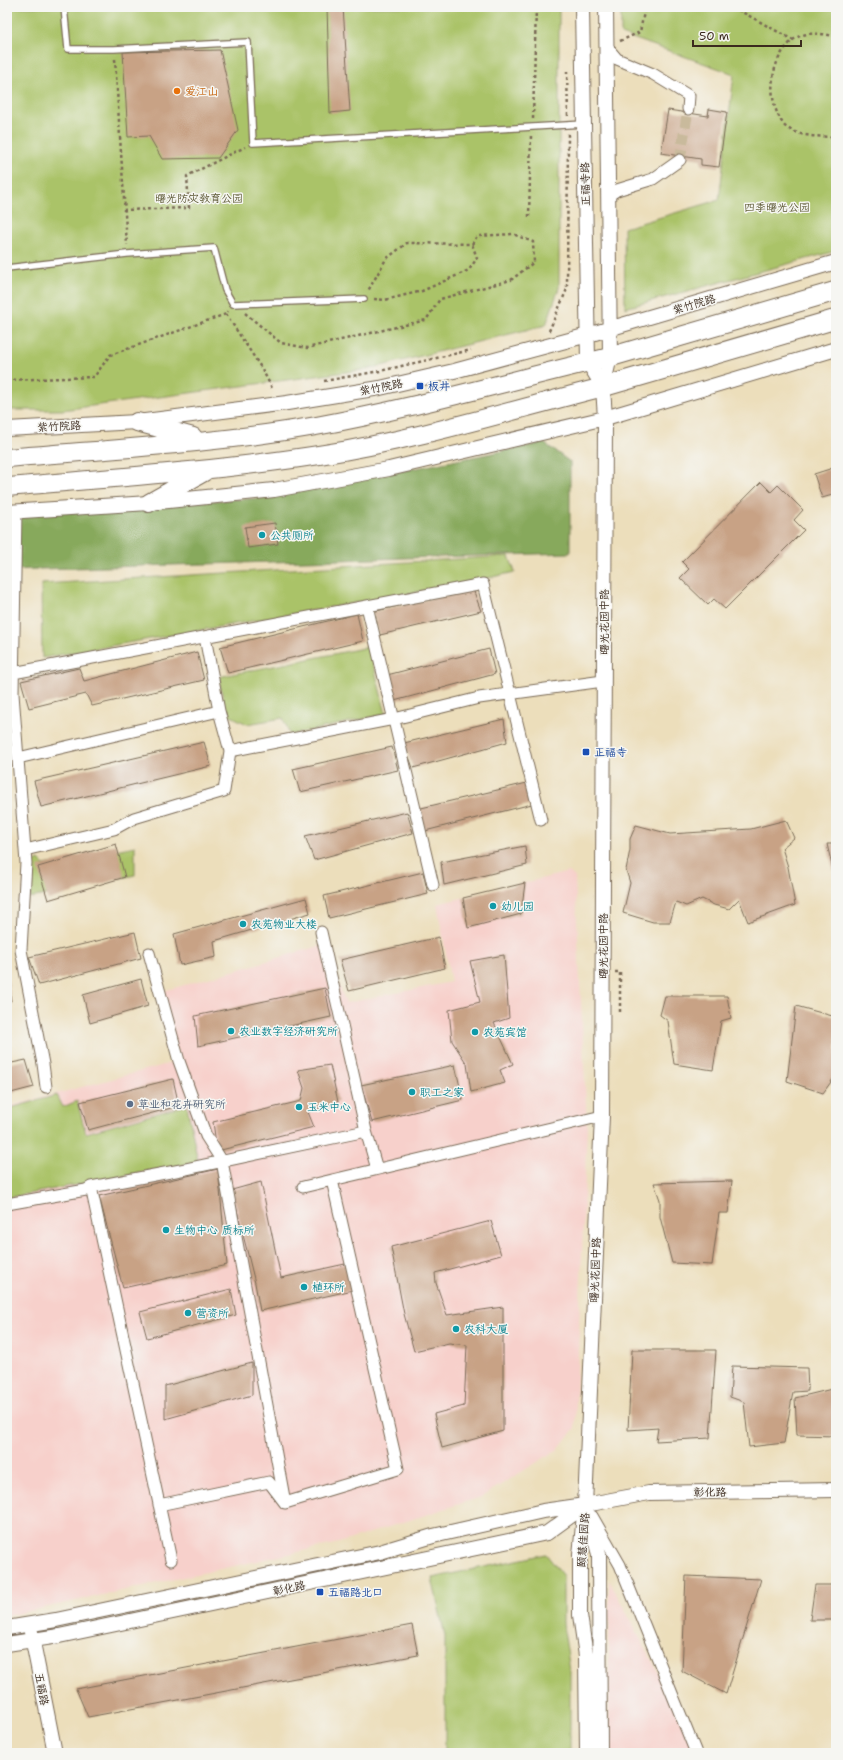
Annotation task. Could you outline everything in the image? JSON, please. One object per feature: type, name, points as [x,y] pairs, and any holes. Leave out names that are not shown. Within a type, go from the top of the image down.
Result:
[{"type":"highway","points":[[610,357],[836,291]]},
{"type":"highway","points":[[603,387],[836,319]]},
{"type":"main road","points":[[7,458],[205,440],[316,426],[424,403],[610,357]]},
{"type":"main road","points":[[7,487],[210,469],[320,455],[408,437],[603,387]]},
{"type":"main road","points":[[138,422],[205,440]]},
{"type":"main road","points":[[150,503],[210,469]]},
{"type":"street","name":"正福寺路","points":[[582,7],[588,362]]},
{"type":"street","name":"正福寺路","points":[[603,387],[610,357],[606,7]]},
{"type":"street","points":[[606,46],[617,59],[653,74],[689,96],[688,109]]},
{"type":"street","points":[[608,196],[617,190],[653,179],[680,160]]},
{"type":"street","name":"紫竹院路","points":[[7,429],[138,422],[287,403],[380,388],[588,336],[836,262]]},
{"type":"street","points":[[46,1087],[21,950],[26,863],[13,694],[12,512],[150,503],[274,490],[389,469],[605,418],[836,349]]},
{"type":"street","points":[[588,362],[603,387]]},
{"type":"street","name":"曙光花园中路","points":[[585,1505],[602,1116],[605,418],[603,387]]},
{"type":"street","points":[[14,673],[483,584],[541,820]]},
{"type":"street","points":[[367,606],[433,885]]},
{"type":"street","points":[[25,850],[114,830],[134,818],[224,791],[230,751],[219,711],[205,637]]},
{"type":"street","points":[[230,751],[394,718],[479,698],[603,681]]},
{"type":"street","points":[[18,758],[219,711]]},
{"type":"street","points":[[321,932],[366,1131],[377,1169]]},
{"type":"street","points":[[149,953],[179,1061],[206,1136],[222,1161],[285,1502]]},
{"type":"street","points":[[303,1187],[602,1116]]},
{"type":"street","points":[[7,1204],[86,1190],[91,1187],[366,1131]]},
{"type":"street","points":[[285,1502],[398,1469],[332,1180]]},
{"type":"street","points":[[91,1187],[170,1560]]},
{"type":"street","points":[[159,1505],[269,1482],[285,1502]]},
{"type":"street","name":"彰化路","points":[[7,1628],[56,1620],[380,1552],[433,1536],[543,1511],[649,1493],[836,1490]]},
{"type":"street","points":[[585,1505],[620,1565],[696,1753]]},
{"type":"street","name":"彰化路","points":[[7,1644],[59,1636],[547,1532],[585,1505]]},
{"type":"street","name":"颐慧佳园路","points":[[585,1505],[580,1555],[580,1608],[586,1656],[586,1753]]},
{"type":"street","name":"颐慧佳园路","points":[[585,1505],[599,1554],[600,1753]]},
{"type":"street","name":"五福路","points":[[29,1625],[55,1753]]},
{"type":"lane","points":[[64,7],[68,49],[248,42],[253,144],[584,124]]},
{"type":"lane","points":[[7,268],[127,254],[214,248],[226,290],[233,304],[364,299]]},
{"type":"path","points":[[529,217],[531,127],[534,114],[536,7]]},
{"type":"path","points":[[606,46],[640,32],[646,7]]},
{"type":"path","points":[[733,7],[793,40]]},
{"type":"path","points":[[836,36],[812,32],[793,40],[779,57],[772,82],[774,106],[784,126],[806,136],[836,137]]},
{"type":"path","points":[[114,48],[127,254]]},
{"type":"path","points":[[549,332],[567,289],[568,70]]},
{"type":"path","points":[[124,210],[189,208],[187,176],[253,144]]},
{"type":"path","points":[[124,210],[126,230]]},
{"type":"path","points":[[7,380],[94,377],[110,355],[226,314],[233,304],[281,343],[307,348],[426,320],[440,299],[511,280],[534,262],[533,242],[513,234],[477,236],[472,244]]},
{"type":"path","points":[[407,243],[472,244],[477,258],[469,270],[422,291],[385,300],[364,299],[386,259],[407,243]]},
{"type":"path","points":[[226,314],[262,369],[272,390],[280,389]]},
{"type":"path","points":[[318,382],[380,371],[472,350]]},
{"type":"shaded area","points":[[569,872],[575,877],[587,1126],[575,1428],[557,1450],[481,1497],[339,1543],[7,1616],[7,1107],[179,1061],[160,992],[323,945],[346,1003],[451,982],[437,904]]},
{"type":"shaded area","points":[[609,1580],[701,1753],[609,1753]]},
{"type":"green space","name":"曙光防灾教育公园","points":[[7,7],[559,7],[559,288],[546,325],[369,369],[62,410],[7,410]]},
{"type":"green space","name":"四季曙光公园","points":[[621,7],[836,7],[836,251],[625,308],[624,228],[719,200],[734,74],[621,34]]},
{"type":"green space","points":[[544,443],[570,462],[570,553],[7,570],[7,512],[264,498]]},
{"type":"green space","points":[[509,556],[515,572],[456,585],[42,658],[41,584]]},
{"type":"green space","points":[[369,647],[386,714],[290,735],[283,718],[247,724],[227,714],[218,677]]},
{"type":"green space","points":[[135,846],[135,875],[31,898],[27,866],[39,860],[44,865]]},
{"type":"green space","points":[[57,1095],[63,1107],[77,1101],[86,1133],[187,1105],[198,1162],[7,1198],[7,1109]]},
{"type":"green space","points":[[546,1554],[563,1576],[563,1623],[570,1671],[570,1753],[445,1753],[445,1636],[432,1578]]},
{"type":"building","points":[[327,7],[343,7],[350,111],[330,113]]},
{"type":"building","name":"爱江山","points":[[220,50],[238,130],[218,158],[162,159],[149,136],[128,137],[123,52]]},
{"type":"building","points":[[709,109],[727,112],[719,167],[701,165],[701,159],[661,153],[668,110],[708,116]]},
{"type":"building","points":[[7,118],[9,131],[7,131]]},
{"type":"building","points":[[836,467],[836,494],[822,498],[814,474]]},
{"type":"building","points":[[761,482],[771,492],[778,485],[803,510],[794,520],[804,530],[725,609],[714,599],[708,605],[680,578],[689,569],[682,562]]},
{"type":"building","name":"公共厕所","points":[[275,523],[278,544],[248,548],[245,527]]},
{"type":"building","points":[[473,589],[481,611],[380,635],[372,612]]},
{"type":"building","points":[[357,614],[363,641],[228,673],[220,647]]},
{"type":"building","points":[[489,649],[495,674],[394,701],[387,675]]},
{"type":"building","points":[[197,652],[204,680],[92,706],[86,694],[29,708],[21,681],[79,668],[84,681]]},
{"type":"building","points":[[504,719],[507,742],[413,768],[404,743]]},
{"type":"building","points":[[204,742],[211,766],[41,807],[34,781]]},
{"type":"building","points":[[392,747],[398,770],[300,792],[293,769]]},
{"type":"building","points":[[527,783],[532,804],[425,831],[417,809]]},
{"type":"building","points":[[407,812],[413,833],[314,860],[305,836]]},
{"type":"building","points":[[786,820],[794,838],[782,848],[788,867],[795,905],[748,922],[739,899],[729,909],[714,905],[702,899],[686,906],[676,902],[670,922],[653,922],[623,913],[630,883],[626,870],[630,850],[630,839],[636,825],[670,834],[751,829]]},
{"type":"building","points":[[116,844],[125,877],[48,900],[38,867]]},
{"type":"building","points":[[827,844],[836,844],[836,874],[834,874]]},
{"type":"building","points":[[525,846],[527,865],[444,885],[441,862]]},
{"type":"building","points":[[423,872],[428,894],[329,918],[324,896]]},
{"type":"building","name":"幼儿园","points":[[525,883],[521,914],[468,928],[463,898]]},
{"type":"building","name":"农苑物业大楼","points":[[306,898],[310,913],[214,941],[216,957],[180,965],[174,934]]},
{"type":"building","points":[[135,932],[141,958],[39,985],[29,957]]},
{"type":"building","points":[[439,937],[445,968],[349,991],[340,960]]},
{"type":"building","name":"农苑宾馆","points":[[504,955],[509,1018],[494,1023],[513,1064],[500,1070],[505,1083],[471,1092],[467,1064],[452,1041],[449,1010],[480,1002],[470,961]]},
{"type":"building","points":[[141,979],[148,1006],[90,1023],[83,995]]},
{"type":"building","points":[[8,981],[11,1001],[7,1002],[7,982]]},
{"type":"building","name":"农业数字经济研究所","points":[[325,988],[331,1017],[198,1046],[195,1016]]},
{"type":"building","points":[[665,996],[727,996],[731,1018],[721,1021],[713,1070],[674,1064],[668,1021],[660,1015]]},
{"type":"building","points":[[796,1006],[836,1017],[836,1075],[823,1093],[787,1081]]},
{"type":"building","points":[[26,1060],[34,1087],[7,1094],[7,1064]]},
{"type":"building","name":"玉米中心","points":[[330,1065],[338,1102],[308,1112],[314,1127],[217,1151],[213,1122],[301,1101],[304,1088],[298,1070]]},
{"type":"building","name":"职工之家","points":[[455,1065],[463,1100],[372,1122],[361,1085]]},
{"type":"building","name":"草业和花卉研究所","points":[[173,1079],[179,1106],[88,1130],[80,1102]]},
{"type":"building","name":"生物中心 质标所","points":[[218,1169],[227,1265],[123,1288],[99,1196]]},
{"type":"building","points":[[732,1181],[728,1213],[719,1213],[712,1265],[672,1263],[660,1217],[660,1200],[654,1183]]},
{"type":"building","points":[[261,1182],[281,1278],[345,1264],[353,1290],[260,1311],[255,1283],[232,1190]]},
{"type":"building","name":"农科大厦","points":[[491,1221],[501,1255],[435,1273],[436,1283],[447,1315],[503,1307],[503,1431],[442,1448],[434,1414],[464,1406],[467,1345],[449,1343],[414,1351],[404,1314],[391,1247]]},
{"type":"building","name":"营资所","points":[[231,1289],[236,1315],[147,1338],[140,1312]]},
{"type":"building","points":[[632,1350],[716,1350],[710,1438],[656,1441],[658,1428],[628,1430]]},
{"type":"building","points":[[252,1363],[252,1395],[165,1419],[165,1386]]},
{"type":"building","points":[[732,1366],[807,1368],[808,1391],[793,1392],[784,1443],[749,1447],[744,1402],[730,1397]]},
{"type":"building","points":[[836,1388],[836,1436],[797,1435],[795,1398]]},
{"type":"building","points":[[686,1576],[761,1579],[726,1694],[682,1671]]},
{"type":"building","points":[[815,1585],[836,1585],[836,1620],[810,1620]]},
{"type":"building","points":[[412,1625],[418,1655],[88,1717],[76,1689]]},
{"type":"tunnel","points":[[680,160],[688,109]]},
{"type":"place","name":"爱江山","points":[[177,91]]},
{"type":"place","name":"板井","points":[[420,386]]},
{"type":"place","name":"公共厕所","points":[[262,535]]},
{"type":"place","name":"正福寺","points":[[586,752]]},
{"type":"place","name":"幼儿园","points":[[493,906]]},
{"type":"place","name":"农苑物业大楼","points":[[243,924]]},
{"type":"place","name":"农业数字经济研究所","points":[[231,1031]]},
{"type":"place","name":"农苑宾馆","points":[[475,1032]]},
{"type":"place","name":"职工之家","points":[[412,1092]]},
{"type":"place","name":"草业和花卉研究所","points":[[130,1104]]},
{"type":"place","name":"玉米中心","points":[[299,1107]]},
{"type":"place","name":"生物中心 质标所","points":[[166,1230]]},
{"type":"place","name":"植环所","points":[[304,1287]]},
{"type":"place","name":"营资所","points":[[188,1313]]},
{"type":"place","name":"农科大厦","points":[[456,1329]]},
{"type":"place","name":"五福路北口","points":[[320,1592]]}]
